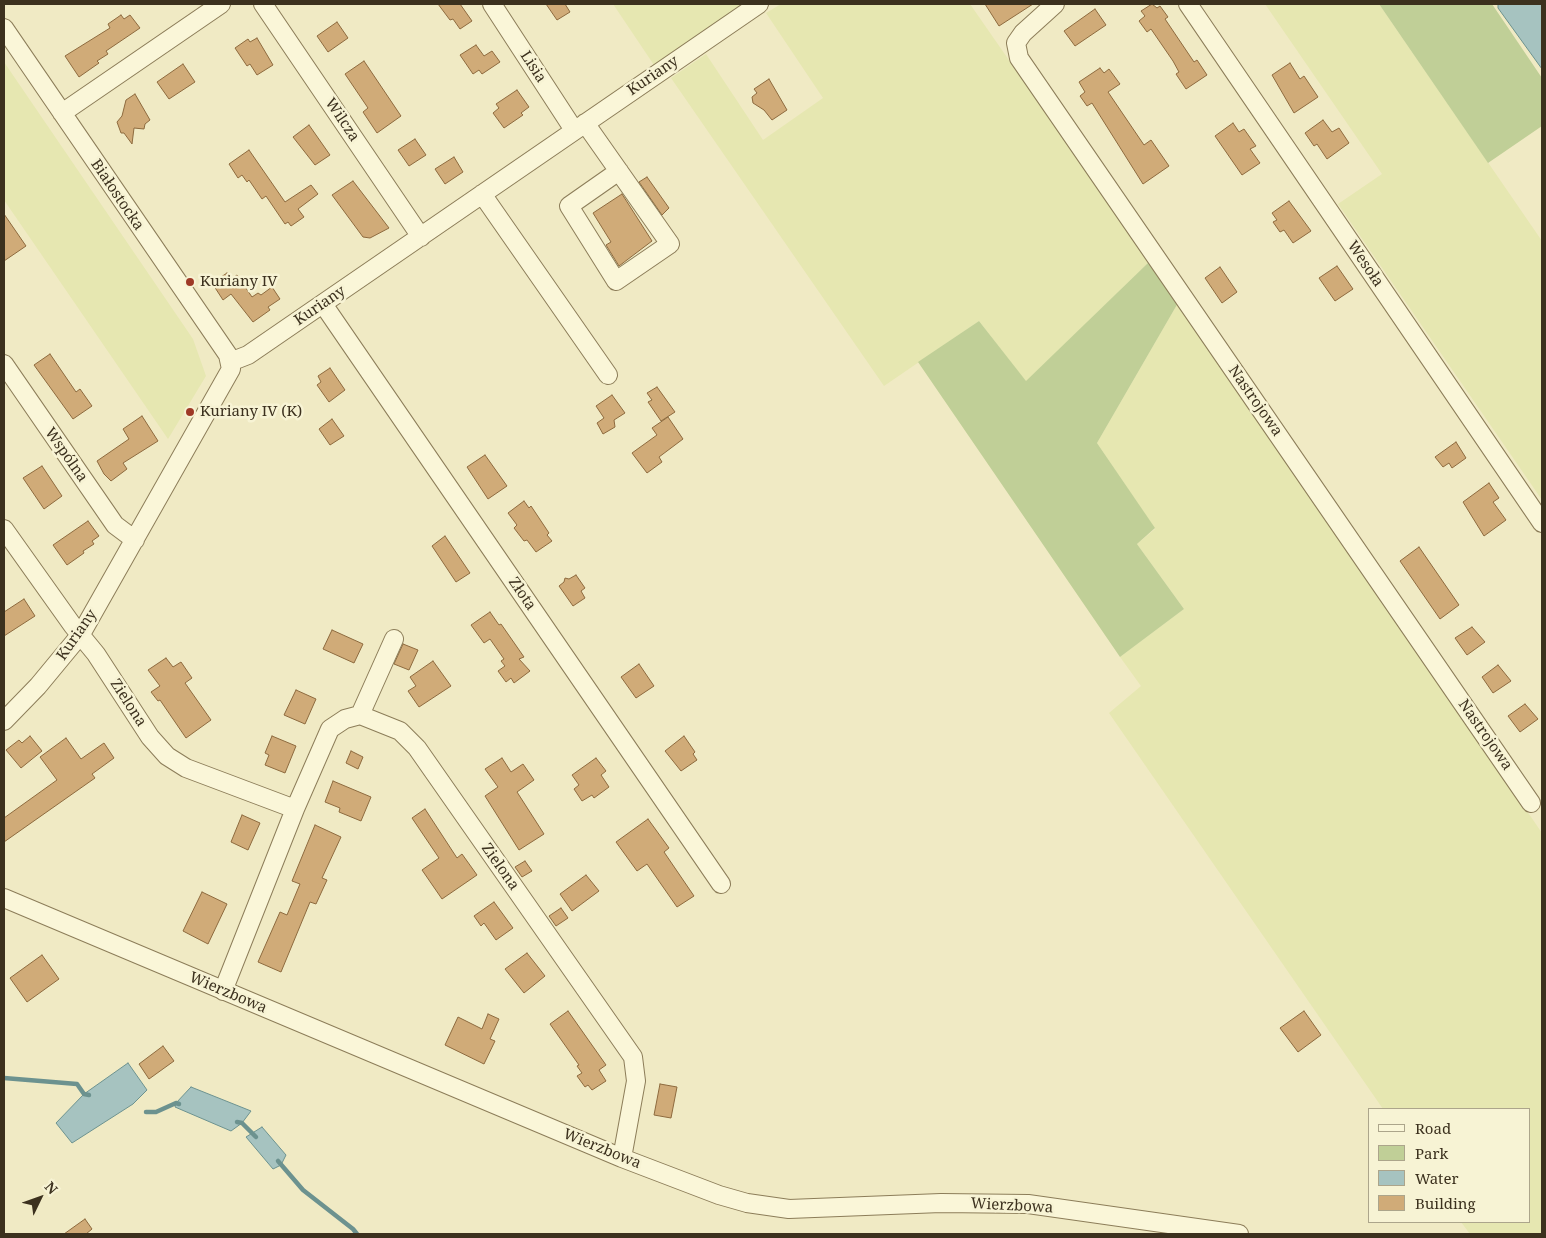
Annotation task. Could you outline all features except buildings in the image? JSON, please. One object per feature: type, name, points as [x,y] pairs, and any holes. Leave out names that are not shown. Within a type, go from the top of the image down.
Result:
[{"type":"street","points":[[62,113],[221,4]]},
{"type":"street","name":"Wilcza","points":[[263,4],[421,236]]},
{"type":"street","name":"Lisia","points":[[492,4],[580,126],[619,171],[670,244],[616,281],[569,206],[619,171]]},
{"type":"street","name":"Kuriany","points":[[4,721],[38,686],[81,634],[228,377],[230,362],[248,355],[759,4]]},
{"type":"street","name":"Nastrojowa","points":[[1055,4],[1023,33],[1016,44],[1019,58],[1531,803]]},
{"type":"street","name":"Wesoła","points":[[1188,4],[1542,523]]},
{"type":"street","name":"Białostocka","points":[[4,28],[230,362]]},
{"type":"street","points":[[482,194],[608,376]]},
{"type":"street","name":"Złota","points":[[323,304],[721,884]]},
{"type":"street","name":"Wspólna","points":[[4,364],[115,525],[136,540]]},
{"type":"street","name":"Zielona","points":[[4,529],[68,619],[96,654],[150,737],[167,756],[186,768],[294,809]]},
{"type":"street","points":[[224,991],[294,809],[330,729],[345,719],[360,715],[394,639]]},
{"type":"street","name":"Zielona","points":[[360,715],[400,731],[417,748],[632,1057],[636,1081],[622,1158]]},
{"type":"street","name":"Wierzbowa","points":[[4,898],[622,1158],[719,1196],[747,1203],[789,1209],[941,1203],[1028,1204],[1239,1234]]},
{"type":"green space","points":[[613,4],[743,4],[654,65]]},
{"type":"green space","points":[[781,4],[970,4],[1149,262],[1026,382],[979,321],[884,386],[671,78],[706,54],[763,140],[823,98],[766,13]]},
{"type":"green space","points":[[1265,4],[1379,4],[1542,241],[1542,500],[1338,204],[1382,174]]},
{"type":"green space","points":[[1379,4],[1492,4],[1542,78],[1542,126],[1488,163]]},
{"type":"green space","points":[[4,62],[193,339],[206,376],[168,439],[4,200]]},
{"type":"green space","points":[[1149,262],[1178,303],[1097,443],[1155,528],[1137,544],[1184,609],[1120,657],[918,362],[979,321],[1026,381]]},
{"type":"green space","points":[[1178,303],[1542,833],[1542,1234],[1470,1234],[1462,1223],[1531,1223],[1531,1108],[1382,1108],[1109,713],[1141,686],[1120,657],[1184,609],[1137,544],[1155,529],[1097,443]]},
{"type":"water","points":[[1498,4],[1542,4],[1542,69],[1498,8]]},
{"type":"water","points":[[128,1063],[147,1090],[133,1104],[72,1143],[56,1123],[84,1094]]},
{"type":"water","points":[[191,1087],[251,1111],[242,1123],[231,1131],[175,1107],[176,1103]]},
{"type":"water","points":[[262,1127],[286,1155],[281,1165],[273,1169],[246,1137]]},
{"type":"waterway","points":[[4,1078],[77,1084],[84,1094],[89,1095]]},
{"type":"waterway","points":[[146,1112],[156,1112],[176,1103],[179,1104]]},
{"type":"waterway","points":[[237,1122],[242,1123],[256,1137]]},
{"type":"waterway","points":[[278,1161],[303,1190],[357,1234]]},
{"type":"place","name":"Kuriany IV","points":[[190,282]]},
{"type":"place","name":"Kuriany IV (K)","points":[[190,412]]}]
